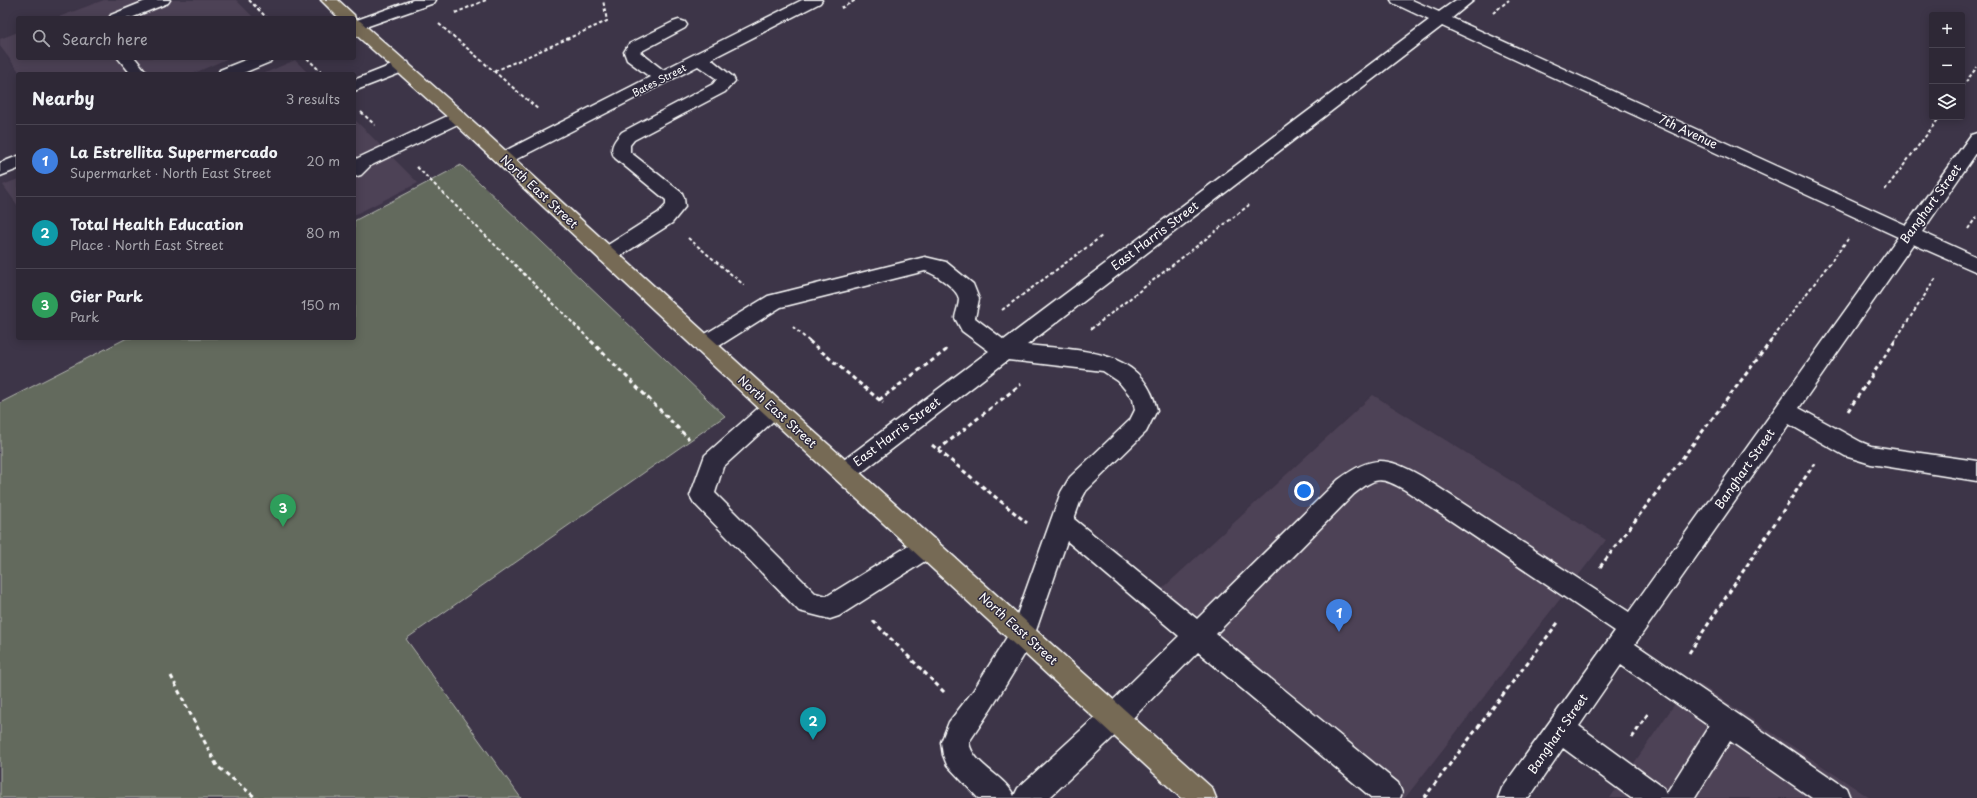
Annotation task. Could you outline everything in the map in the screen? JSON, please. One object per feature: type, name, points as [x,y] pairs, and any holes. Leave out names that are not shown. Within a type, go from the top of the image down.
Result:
[{"type":"main road","name":"North East Street","points":[[329,0],[346,16]]},
{"type":"main road","name":"North East Street","points":[[356,26],[458,117],[773,408],[1023,634],[1198,797]]},
{"type":"street","points":[[122,16],[162,0]]},
{"type":"street","points":[[356,22],[428,0]]},
{"type":"street","name":"Bates Street","points":[[503,159],[814,0]]},
{"type":"street","name":"7th Avenue","points":[[1399,0],[1977,265]]},
{"type":"street","name":"East Harris Street","points":[[845,472],[1466,0]]},
{"type":"street","points":[[662,78],[633,56],[632,52],[635,48],[679,25]]},
{"type":"street","points":[[607,255],[666,218],[676,207],[675,198],[621,154],[621,144],[628,136],[719,88],[726,81],[725,77],[699,59]]},
{"type":"street","points":[[128,60],[138,72]]},
{"type":"street","points":[[231,72],[259,60]]},
{"type":"street","points":[[356,85],[402,66]]},
{"type":"street","points":[[357,166],[458,117]]},
{"type":"street","name":"Banghart Street","points":[[1512,798],[1977,139]]},
{"type":"street","points":[[0,170],[16,163]]},
{"type":"street","points":[[704,345],[767,305],[776,301],[925,264],[939,267],[966,289],[969,299],[965,318],[969,325],[1004,351],[1057,356],[1108,364],[1126,375],[1143,396],[1146,410],[1138,426],[1078,484],[1069,499],[1023,634],[982,700],[959,731],[955,742],[957,755],[984,785],[1001,798]]},
{"type":"street","points":[[773,408],[713,462],[702,496],[808,603],[830,608],[927,547]]},
{"type":"street","points":[[1785,411],[1853,449],[1871,455],[1977,471]]},
{"type":"street","points":[[1028,798],[1041,788],[1114,718],[1346,487],[1363,474],[1377,469],[1393,472],[1413,483],[1580,594],[1670,682],[1836,798]]},
{"type":"street","points":[[1061,522],[1388,793]]},
{"type":"street","points":[[1679,798],[1727,721]]},
{"type":"street","points":[[1561,730],[1654,798]]},
{"type":"path","points":[[249,0],[265,16]]},
{"type":"path","points":[[450,15],[486,0]]},
{"type":"path","points":[[495,72],[607,21],[603,0]]},
{"type":"path","points":[[1469,32],[1509,0]]},
{"type":"path","points":[[309,60],[321,72]]},
{"type":"path","points":[[1965,84],[1977,67]]},
{"type":"path","points":[[1424,798],[1938,120]]},
{"type":"path","points":[[938,450],[1255,200]]},
{"type":"path","points":[[1612,768],[1977,216]]},
{"type":"path","points":[[171,676],[217,766],[256,798]]},
{"type":"shaded area","points":[[104,0],[236,0],[252,16],[61,16]]},
{"type":"shaded area","points":[[16,33],[16,60],[224,60],[197,72],[20,72],[0,46],[0,39]]},
{"type":"shaded area","points":[[295,60],[307,72],[268,72]]},
{"type":"shaded area","points":[[356,121],[418,183],[356,214]]},
{"type":"shaded area","points":[[16,180],[16,203],[3,185]]},
{"type":"shaded area","points":[[1373,395],[1606,540],[1405,798],[1387,798],[1150,600]]},
{"type":"shaded area","points":[[1692,679],[1870,798],[1610,798]]},
{"type":"green space","points":[[461,165],[725,416],[406,639],[521,798],[0,798],[0,403],[123,340],[356,340],[356,220]]},
{"type":"place","name":"Gier Park","points":[[283,527]]},
{"type":"place","name":"La Estrellita Supermercado","points":[[1339,632]]},
{"type":"place","name":"Total Health Education","points":[[813,740]]}]
